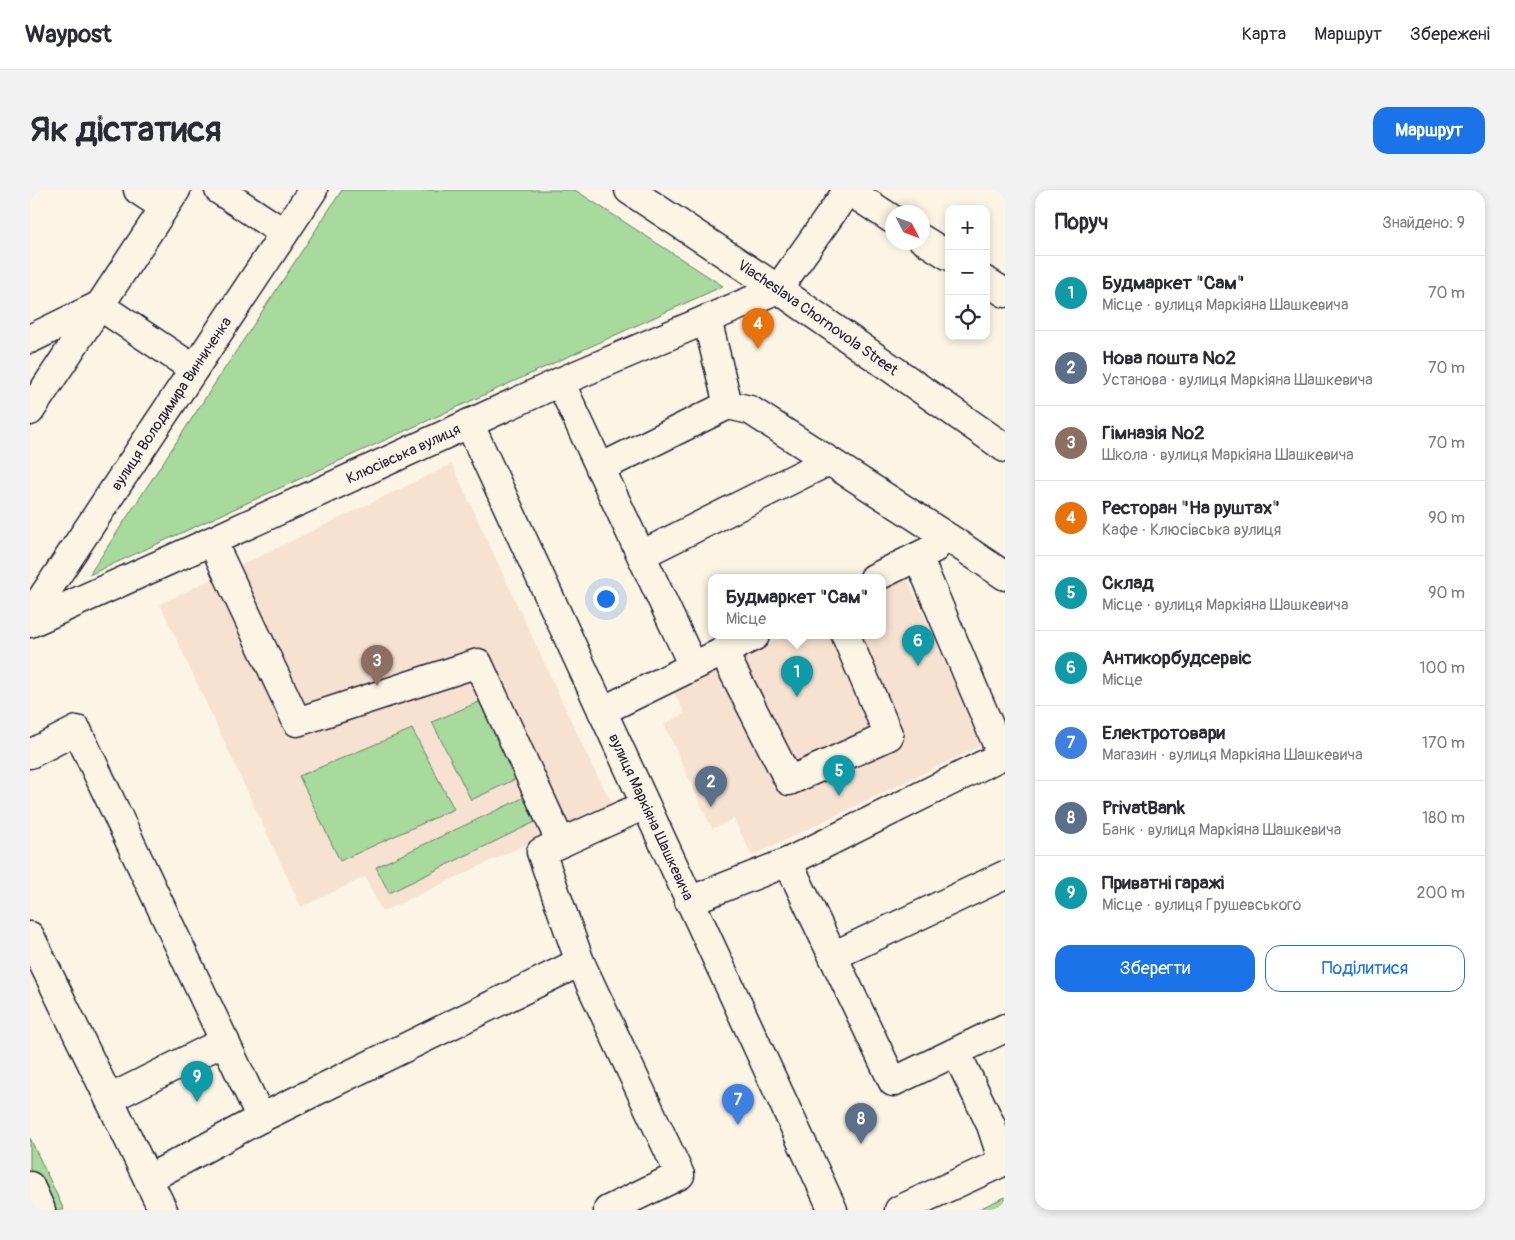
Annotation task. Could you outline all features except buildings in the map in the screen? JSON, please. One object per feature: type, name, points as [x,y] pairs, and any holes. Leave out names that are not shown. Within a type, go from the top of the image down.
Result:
[{"type":"street","points":[[30,410],[170,199],[138,190]]},
{"type":"street","points":[[219,190],[284,233]]},
{"type":"street","name":"вулиця Володимира Винниченка","points":[[30,616],[312,190]]},
{"type":"street","name":"Viacheslava Chornovola Street","points":[[629,190],[778,289],[1005,448]]},
{"type":"street","points":[[778,289],[848,190],[885,214]]},
{"type":"street","points":[[930,244],[945,253]]},
{"type":"street","points":[[990,284],[1005,293]]},
{"type":"street","name":"Клюсівська вулиця","points":[[30,623],[560,382],[778,289]]},
{"type":"street","points":[[30,339],[100,306]]},
{"type":"street","points":[[100,306],[194,369]]},
{"type":"street","points":[[707,319],[728,405]]},
{"type":"street","points":[[560,382],[693,666]]},
{"type":"street","points":[[600,468],[728,405],[750,410],[1005,576]]},
{"type":"street","name":"вулиця Маркіяна Шашкевича","points":[[469,423],[833,1210]]},
{"type":"street","points":[[641,555],[829,461]]},
{"type":"street","points":[[882,574],[952,540]]},
{"type":"street","points":[[212,541],[297,722],[478,663],[561,843]]},
{"type":"street","points":[[689,901],[788,862],[1003,755],[918,557]]},
{"type":"street","points":[[602,710],[749,639]]},
{"type":"street","points":[[723,651],[789,781],[889,736],[847,639]]},
{"type":"street","points":[[30,754],[77,730],[261,1118]]},
{"type":"street","points":[[618,1208],[680,1175],[580,962],[541,852],[645,805]]},
{"type":"street","points":[[788,862],[894,1082],[1005,1028]]},
{"type":"street","points":[[833,956],[1005,875]]},
{"type":"street","points":[[30,936],[163,1210]]},
{"type":"street","points":[[148,1179],[261,1118],[580,962]]},
{"type":"street","points":[[109,1098],[224,1041]]},
{"type":"street","points":[[900,1210],[1004,1161],[990,1125],[956,1052]]},
{"type":"street","points":[[30,1186],[41,1210]]},
{"type":"shaded area","points":[[452,464],[593,768],[613,804],[382,912],[365,877],[301,907],[160,604]]},
{"type":"shaded area","points":[[906,575],[980,746],[752,856],[734,819],[712,829],[664,724],[685,714],[673,690],[778,639],[886,639],[886,585]]},
{"type":"green space","points":[[342,190],[575,190],[723,286],[89,575]]},
{"type":"green space","points":[[481,701],[516,779],[471,800],[432,722]]},
{"type":"green space","points":[[412,729],[454,809],[340,861],[299,776]]},
{"type":"green space","points":[[527,796],[539,820],[389,893],[376,867]]},
{"type":"green space","points":[[30,1138],[64,1210],[48,1210],[30,1171]]},
{"type":"green space","points":[[1005,1197],[1005,1210],[977,1210]]},
{"type":"place","name":"Ресторан \"На руштах\"","points":[[758,349]]},
{"type":"place","name":"Антикорбудсервіс","points":[[918,666]]},
{"type":"place","name":"Гімназія №2","points":[[377,686]]},
{"type":"place","name":"Будмаркет \"Сам\"","points":[[797,697]]},
{"type":"place","name":"Склад","points":[[839,796]]},
{"type":"place","name":"Нова пошта №2","points":[[711,807]]},
{"type":"place","name":"Приватні гаражі","points":[[197,1102]]},
{"type":"place","name":"Електротовари","points":[[738,1125]]},
{"type":"place","name":"PrivatBank","points":[[861,1144]]}]
